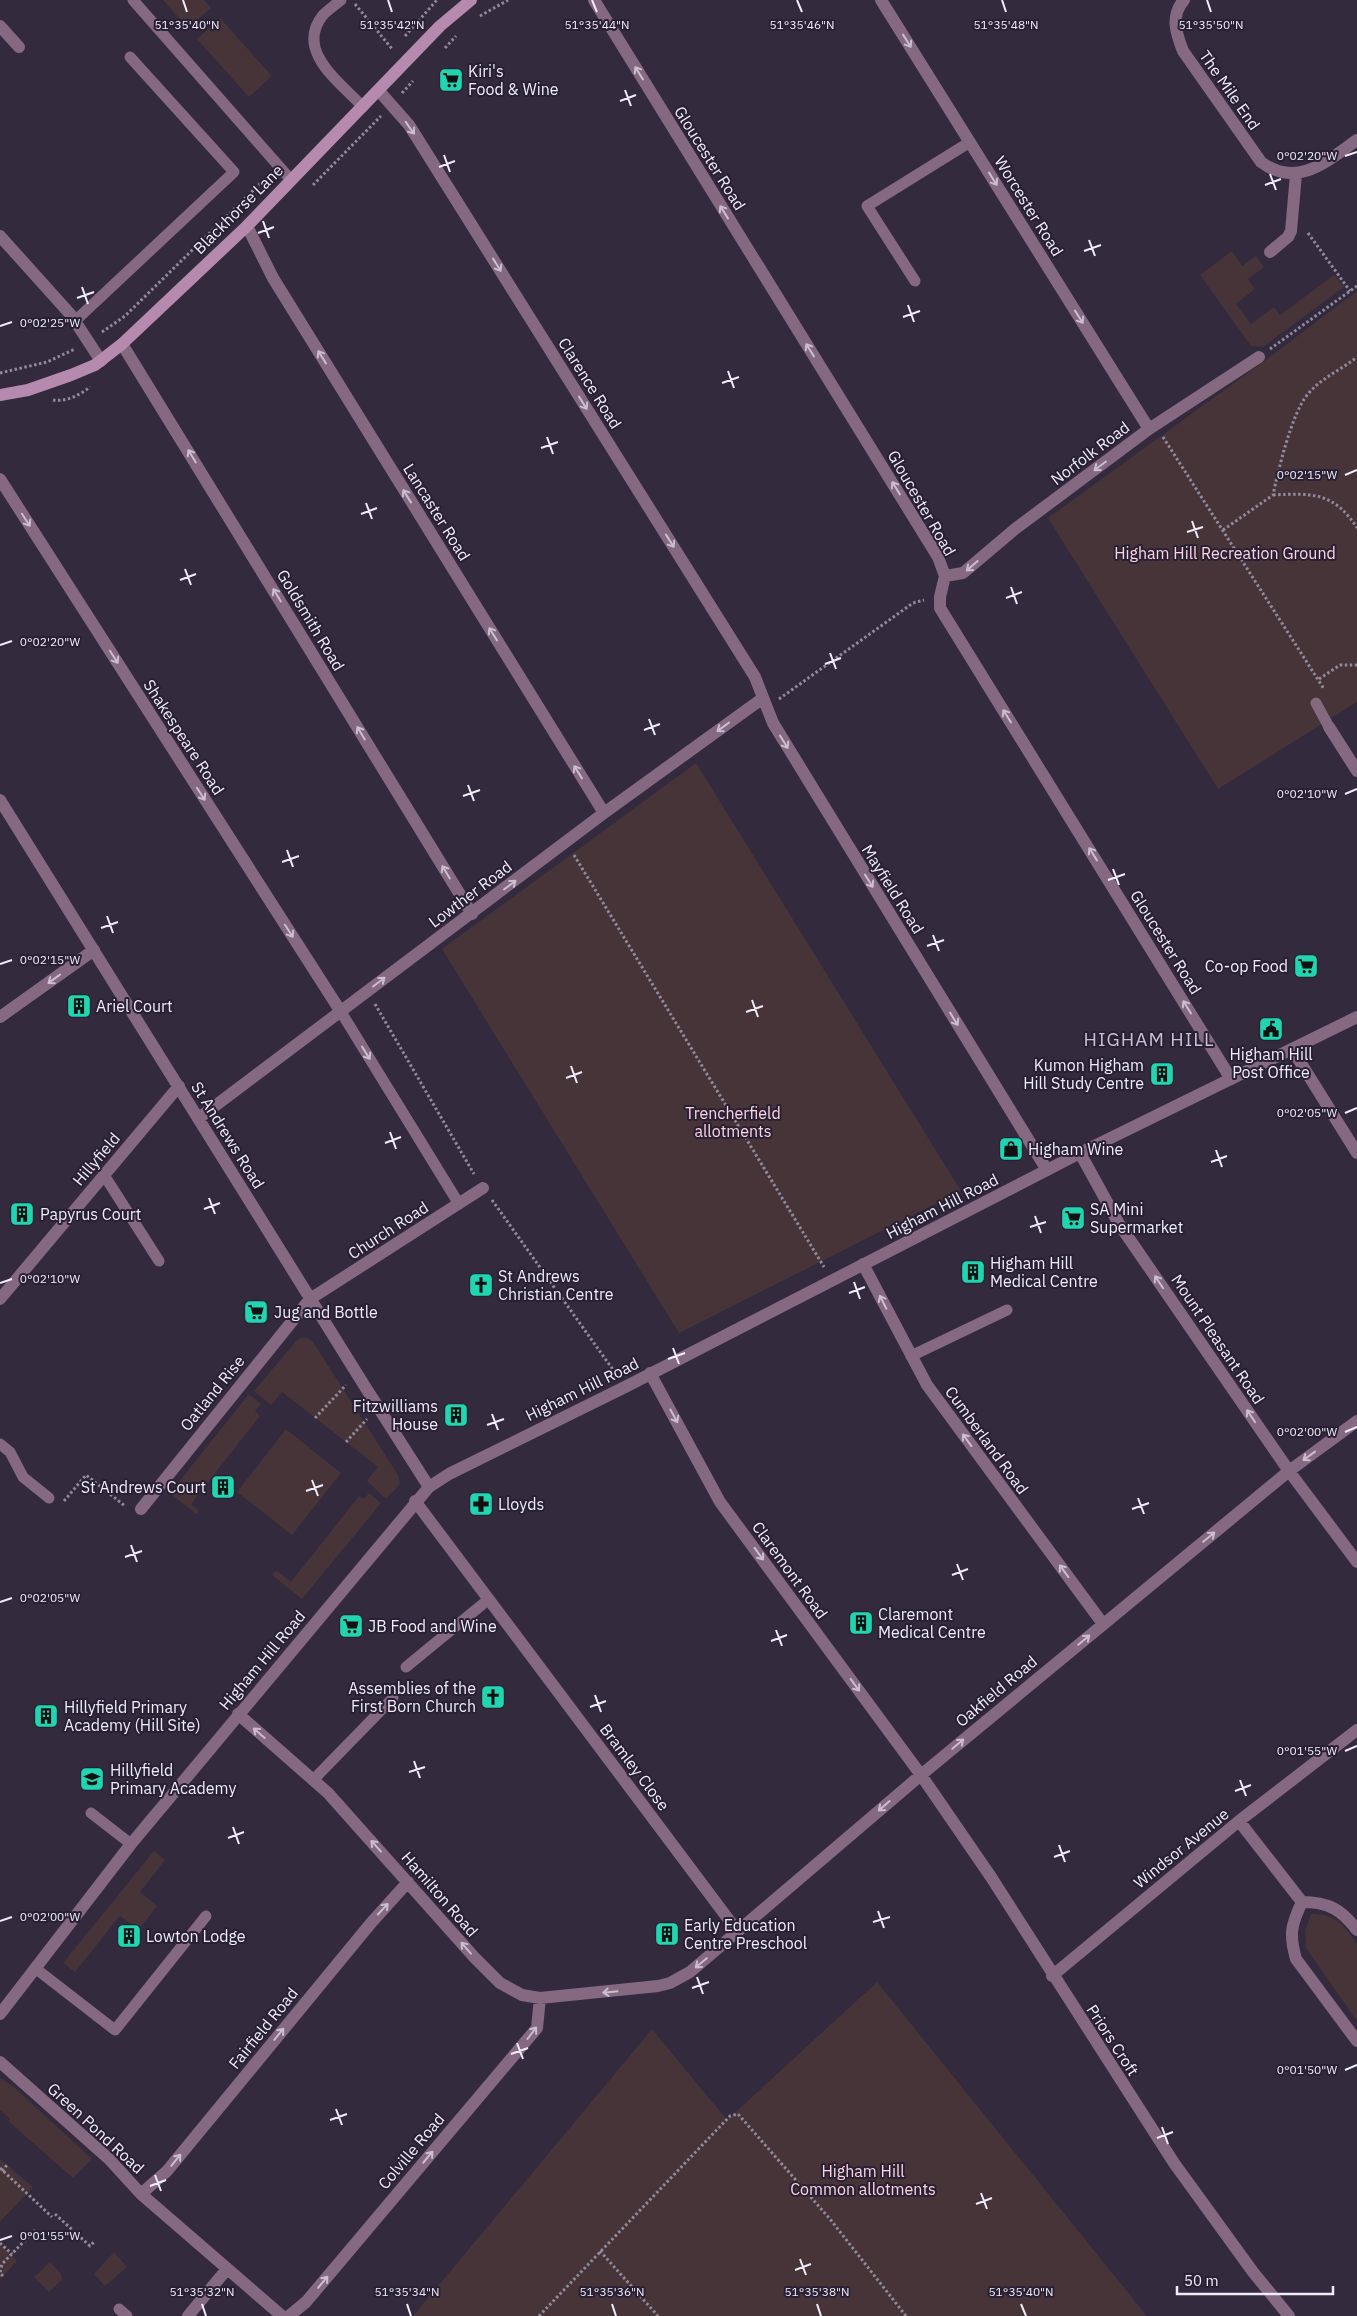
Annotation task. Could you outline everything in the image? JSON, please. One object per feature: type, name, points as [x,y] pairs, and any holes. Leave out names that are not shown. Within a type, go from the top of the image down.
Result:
[{"type":"main road","name":"Blackhorse Lane","points":[[0,395],[52,382],[101,361],[122,344],[247,226],[440,26],[471,0]]},
{"type":"street","name":"Gloucester Road","points":[[594,0],[938,557],[945,576],[940,597],[940,608],[1232,1079]]},
{"type":"street","name":"Worcester Road","points":[[881,0],[1149,433]]},
{"type":"street","name":"The Mile End","points":[[1184,0],[1175,17],[1176,32],[1183,51],[1261,162],[1271,170],[1296,174]]},
{"type":"street","points":[[0,26],[19,47]]},
{"type":"street","name":"Clarence Road","points":[[379,90],[409,125],[755,677],[764,703]]},
{"type":"street","points":[[1270,252],[1288,237],[1296,174],[1327,162],[1357,140]]},
{"type":"street","name":"Lancaster Road","points":[[247,226],[273,278],[604,814]]},
{"type":"street","points":[[0,236],[75,321],[101,361]]},
{"type":"street","name":"Goldsmith Road","points":[[122,344],[472,914]]},
{"type":"street","name":"Norfolk Road","points":[[945,576],[963,573],[1015,529],[1259,357]]},
{"type":"street","name":"Shakespeare Road","points":[[0,479],[341,1012]]},
{"type":"street","name":"Lowther Road","points":[[199,1118],[604,814],[764,703]]},
{"type":"street","name":"Mayfield Road","points":[[764,703],[772,723],[1047,1170]]},
{"type":"street","points":[[1329,726],[1357,770]]},
{"type":"street","name":"St Andrews Road","points":[[0,800],[429,1487]]},
{"type":"street","points":[[0,1017],[94,950]]},
{"type":"street","name":"Higham Hill Road","points":[[0,2014],[130,1844],[415,1501],[429,1487],[449,1474],[650,1374],[1080,1153],[1357,1017]]},
{"type":"street","points":[[1292,1049],[1357,1153]]},
{"type":"street","name":"Hillyfield","points":[[0,1299],[179,1086]]},
{"type":"street","name":"Mount Pleasant Road","points":[[1080,1153],[1119,1224],[1289,1471],[1357,1562]]},
{"type":"street","name":"Church Road","points":[[310,1299],[483,1188]]},
{"type":"street","name":"Cumberland Road","points":[[864,1264],[927,1385],[1103,1624]]},
{"type":"street","name":"Oatland Rise","points":[[141,1509],[310,1299]]},
{"type":"street","name":"Claremont Road","points":[[650,1374],[720,1502],[921,1775]]},
{"type":"street","name":"Oakfield Road","points":[[658,1986],[670,1983],[690,1972],[921,1775],[1103,1624],[1289,1471],[1357,1421]]},
{"type":"street","name":"Bramley Close","points":[[415,1501],[738,1932]]},
{"type":"street","name":"Hamilton Road","points":[[238,1714],[328,1793],[474,1957],[500,1983],[522,1995],[540,1998],[658,1986]]},
{"type":"street","name":"Windsor Avenue","points":[[1052,1976],[1239,1821],[1357,1730]]},
{"type":"street","name":"Priors Croft","points":[[921,1775],[991,1877],[1052,1976],[1174,2163],[1253,2272],[1289,2316]]},
{"type":"street","points":[[1239,1821],[1302,1902]]},
{"type":"street","name":"Fairfield Road","points":[[141,2194],[167,2171],[371,1923],[408,1882]]},
{"type":"street","points":[[1302,1902],[1320,1902],[1336,1908],[1357,1930]]},
{"type":"street","points":[[1302,1902],[1291,1925],[1292,1944],[1296,1960],[1357,2041]]},
{"type":"street","name":"Colville Road","points":[[289,2316],[306,2302],[537,2028],[540,1998]]},
{"type":"street","name":"Green Pond Road","points":[[0,2062],[109,2159],[141,2194],[282,2316]]},
{"type":"street","points":[[188,2316],[227,2269]]},
{"type":"lane","points":[[133,0],[291,180]]},
{"type":"lane","points":[[341,0],[323,16],[314,32],[313,46],[321,63],[363,107]]},
{"type":"lane","points":[[75,321],[234,172],[130,57]]},
{"type":"lane","points":[[914,281],[867,206],[970,142]]},
{"type":"lane","points":[[1316,703],[1329,726]]},
{"type":"lane","points":[[341,1012],[458,1204]]},
{"type":"lane","points":[[104,1175],[159,1261]]},
{"type":"lane","points":[[911,1356],[1007,1310]]},
{"type":"lane","points":[[0,1444],[10,1452],[23,1476],[49,1498]]},
{"type":"lane","points":[[406,1667],[489,1600]]},
{"type":"lane","points":[[313,1780],[393,1698]]},
{"type":"lane","points":[[91,1813],[130,1844]]},
{"type":"lane","points":[[35,1968],[115,2030],[206,1916]]},
{"type":"path","points":[[387,56],[437,0]]},
{"type":"path","points":[[363,14],[393,50]]},
{"type":"path","name":"Blackhorse Lane","points":[[0,373],[46,362],[89,341],[125,316],[278,165]]},
{"type":"path","points":[[1291,223],[1305,228],[1350,291]]},
{"type":"path","points":[[1259,357],[1357,286]]},
{"type":"path","points":[[1273,495],[1290,437],[1306,395],[1318,384],[1357,357]]},
{"type":"path","points":[[1149,433],[1223,530],[1319,679],[1326,696]]},
{"type":"path","points":[[1223,530],[1273,495],[1302,494],[1331,500],[1347,512],[1357,528]]},
{"type":"path","points":[[764,703],[913,603],[940,597]]},
{"type":"path","points":[[1319,679],[1340,665],[1357,665]]},
{"type":"path","points":[[566,842],[832,1280]]},
{"type":"path","points":[[368,991],[464,1155]]},
{"type":"path","points":[[509,1222],[617,1375]]},
{"type":"path","points":[[315,1418],[336,1393],[358,1376]]},
{"type":"path","points":[[346,1442],[362,1423],[380,1410]]},
{"type":"path","points":[[49,1498],[60,1507],[86,1475],[130,1510],[141,1509]]},
{"type":"path","points":[[539,2316],[730,2116],[738,2114],[830,2219],[906,2316]]},
{"type":"path","points":[[7,2165],[1,2169],[52,2217]]},
{"type":"path","points":[[55,2214],[90,2246],[94,2242]]},
{"type":"path","points":[[3,2276],[0,2272],[2,2264],[35,2230]]},
{"type":"path","points":[[0,2243],[12,2254]]},
{"type":"path","points":[[600,2251],[658,2316]]},
{"type":"green space","points":[[163,0],[204,0],[211,8],[188,28]]},
{"type":"green space","points":[[220,18],[272,76],[249,97],[197,39]]},
{"type":"green space","points":[[1232,251],[1242,266],[1256,256],[1264,267],[1248,279],[1255,289],[1236,304],[1251,324],[1274,307],[1280,315],[1334,275],[1344,287],[1263,347],[1251,346],[1200,275]]},
{"type":"green space","name":"Higham Hill Recreation Ground","points":[[1357,291],[1357,702],[1218,789],[1048,518],[1267,359]]},
{"type":"green space","name":"Trencherfield allotments","points":[[696,763],[961,1191],[679,1333],[442,949]]},
{"type":"green space","points":[[301,1338],[307,1338],[313,1342],[398,1475],[400,1484],[386,1499],[367,1481],[378,1467],[282,1392],[271,1405],[254,1391],[296,1341]]},
{"type":"green space","points":[[249,1394],[261,1404],[255,1411],[260,1416],[191,1504],[199,1511],[196,1514],[170,1493]]},
{"type":"green space","points":[[286,1429],[341,1473],[292,1535],[237,1492]]},
{"type":"green space","points":[[369,1493],[381,1503],[302,1599],[272,1575],[276,1570],[291,1582],[359,1496],[364,1499]]},
{"type":"green space","points":[[154,1851],[165,1860],[140,1892],[157,1906],[138,1930],[120,1916],[75,1972],[63,1963]]},
{"type":"green space","points":[[1311,1914],[1320,1914],[1333,1918],[1343,1926],[1357,1944],[1357,2021],[1306,1948],[1305,1931]]},
{"type":"green space","name":"Higham Hill Common allotments","points":[[877,1982],[1147,2316],[413,2316],[652,2029],[727,2120]]},
{"type":"green space","points":[[0,2078],[14,2087],[92,2159],[73,2178],[8,2121],[10,2119],[0,2110]]},
{"type":"green space","points":[[0,2159],[33,2187],[0,2222]]},
{"type":"green space","points":[[0,2243],[17,2261],[0,2279]]},
{"type":"green space","points":[[114,2252],[127,2267],[105,2286],[94,2274]]},
{"type":"green space","points":[[50,2262],[61,2274],[62,2280],[49,2292],[34,2277]]},
{"type":"place","name":"Kiri's Food & Wine","points":[[451,80]]},
{"type":"place","name":"Co-op Food","points":[[1306,966]]},
{"type":"place","name":"Ariel Court","points":[[79,1006]]},
{"type":"place","name":"Higham Hill Post Office","points":[[1271,1029]]},
{"type":"place","name":"Kumon Higham Hill Study Centre","points":[[1162,1074]]},
{"type":"place","name":"Higham Wine","points":[[1011,1149]]},
{"type":"place","name":"Papyrus Court","points":[[22,1214]]},
{"type":"place","name":"SA Mini Supermarket","points":[[1073,1218]]},
{"type":"place","name":"Higham Hill Medical Centre","points":[[973,1272]]},
{"type":"place","name":"St Andrews Christian Centre","points":[[481,1285]]},
{"type":"place","name":"Jug and Bottle","points":[[256,1312]]},
{"type":"place","name":"Fitzwilliams House","points":[[456,1415]]},
{"type":"place","name":"St Andrews Court","points":[[223,1487]]},
{"type":"place","name":"Lloyds","points":[[481,1504]]},
{"type":"place","name":"Claremont Medical Centre","points":[[861,1623]]},
{"type":"place","name":"JB Food and Wine","points":[[351,1626]]},
{"type":"place","name":"Assemblies of the First Born Church","points":[[493,1697]]},
{"type":"place","name":"Hillyfield Primary Academy (Hill Site)","points":[[46,1716]]},
{"type":"place","name":"Hillyfield Primary Academy","points":[[92,1779]]},
{"type":"place","name":"Early Education Centre Preschool","points":[[667,1934]]},
{"type":"place","name":"Lowton Lodge","points":[[129,1936]]},
{"type":"district","name":"HIGHAM HILL","points":[[1149,1039]]}]
